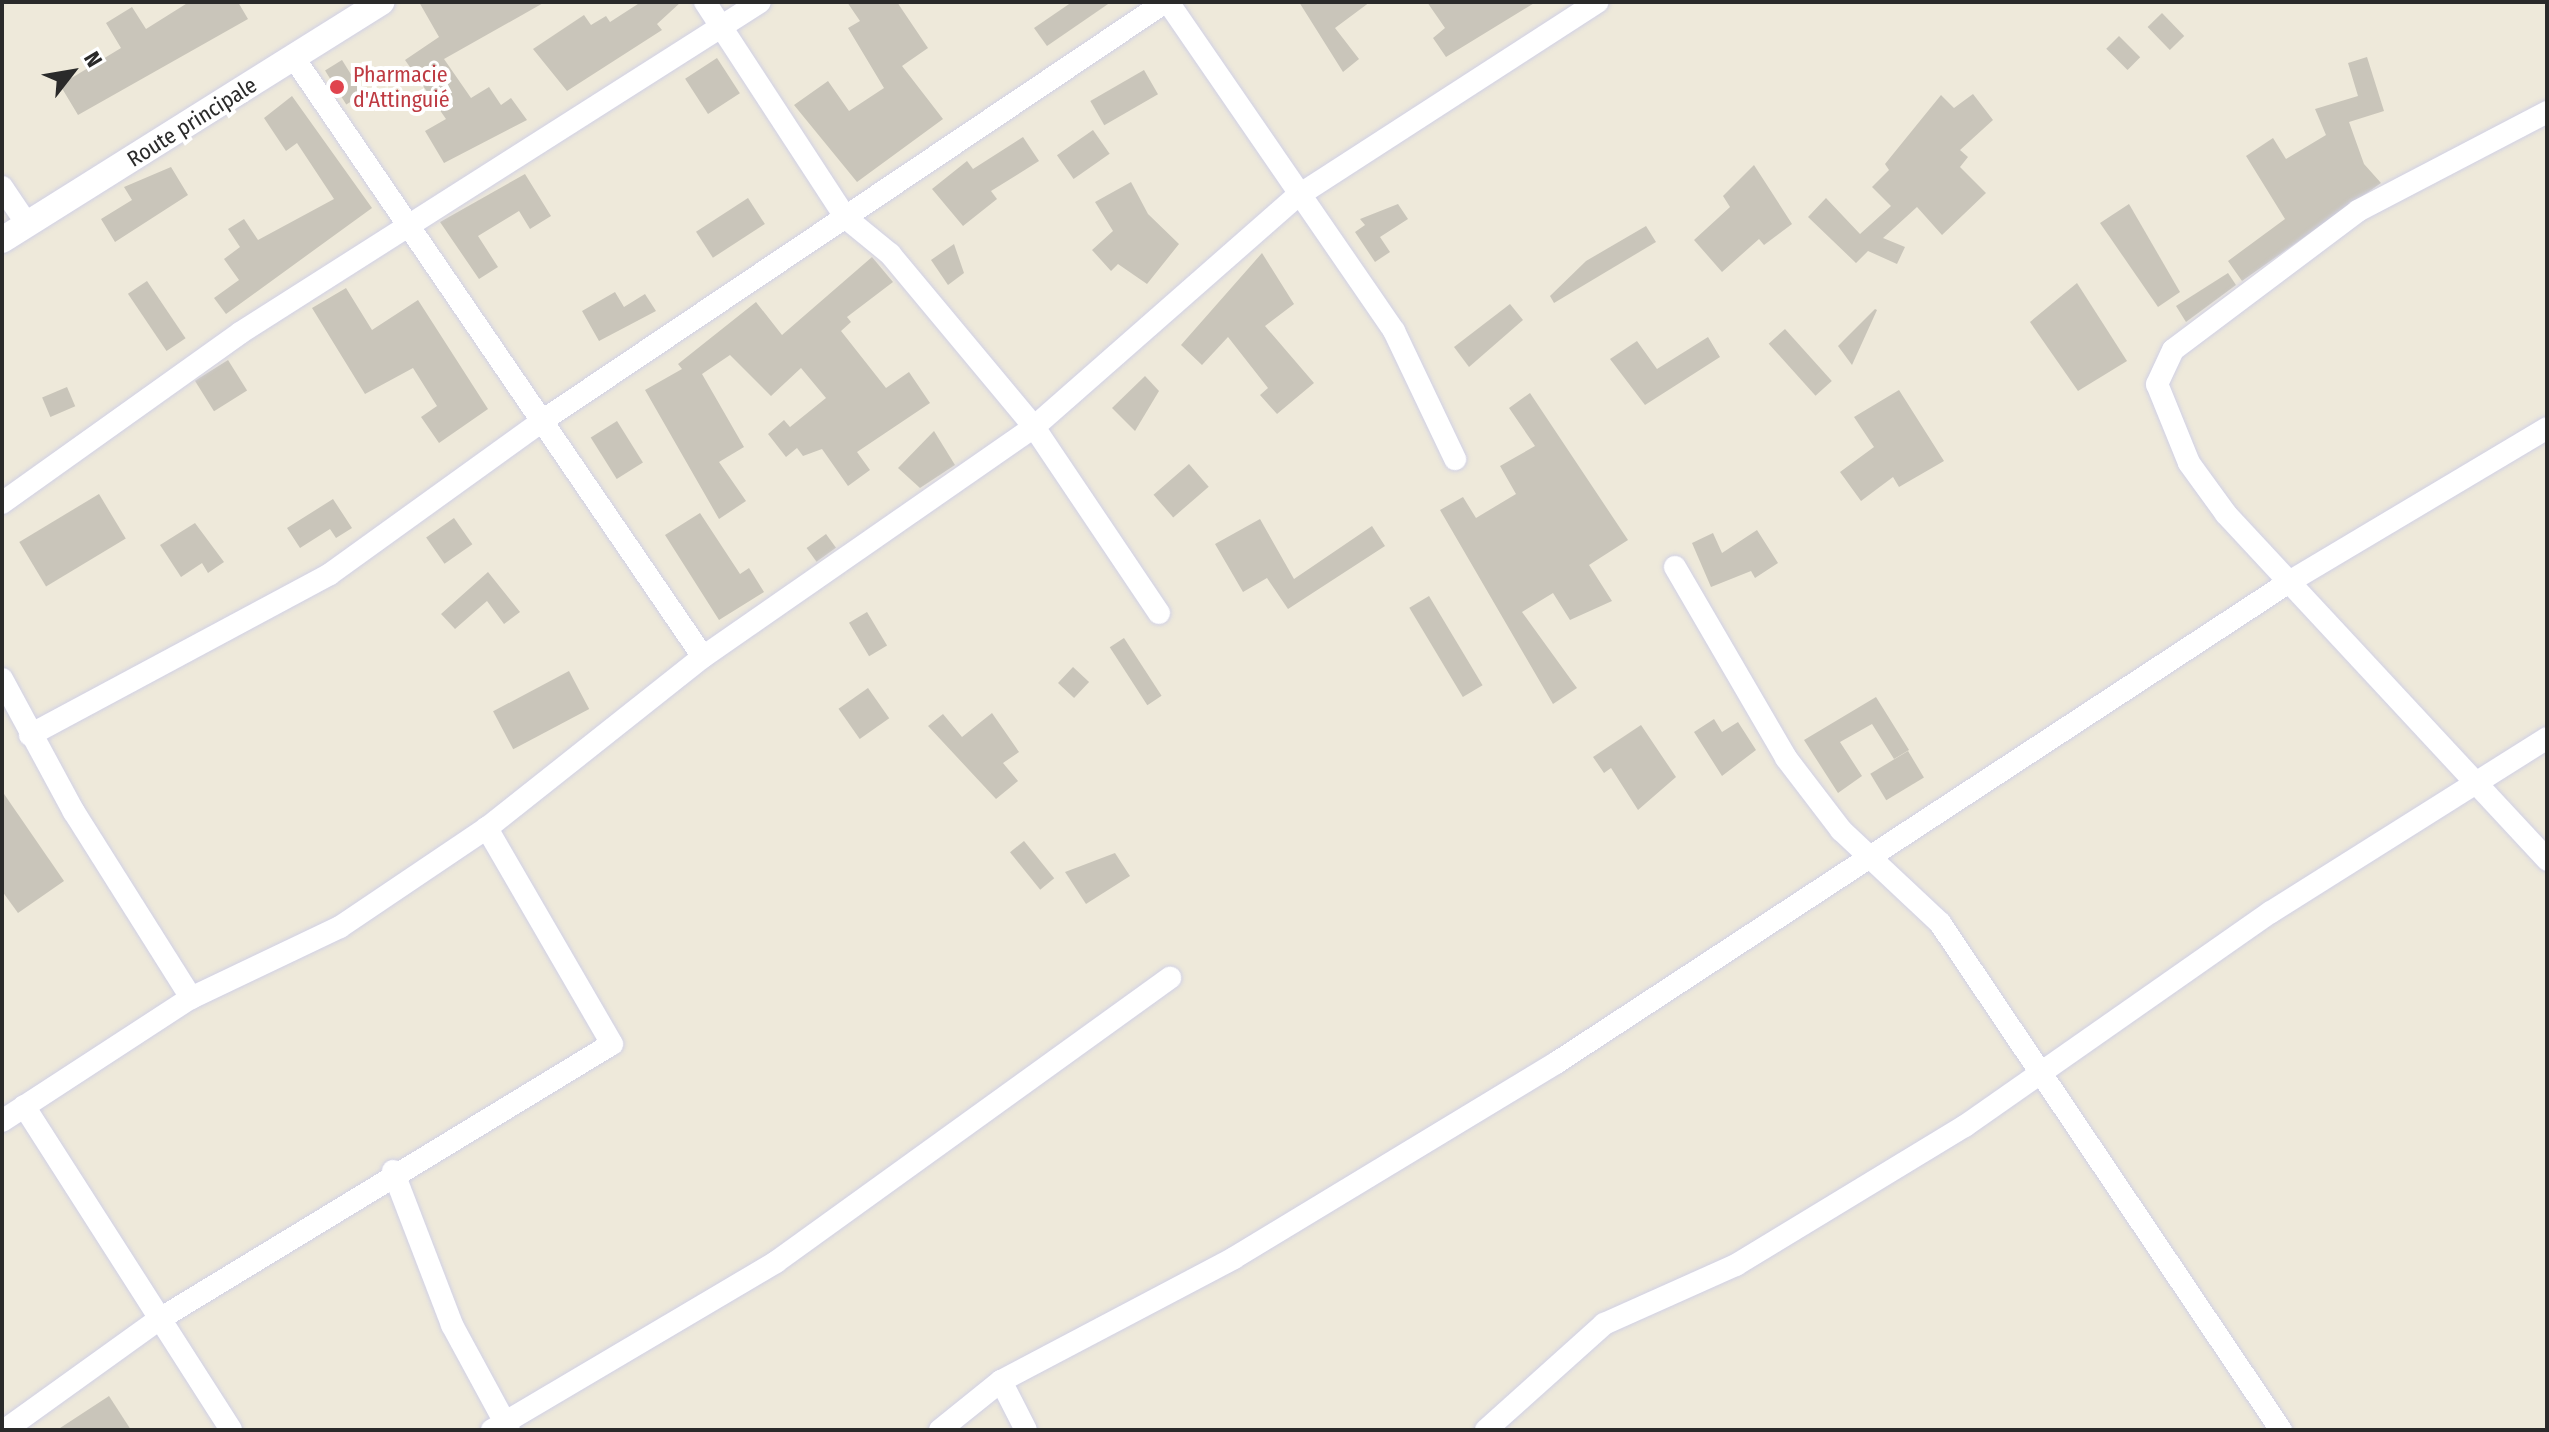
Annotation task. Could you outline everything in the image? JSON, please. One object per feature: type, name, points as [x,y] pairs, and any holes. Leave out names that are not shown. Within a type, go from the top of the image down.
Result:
[{"type":"street","name":"Route principale","points":[[2,240],[381,2]]},
{"type":"street","points":[[705,2],[846,218],[890,254],[1034,427],[1159,613]]},
{"type":"street","points":[[2,503],[240,333],[760,2]]},
{"type":"street","points":[[30,735],[330,574],[545,419],[1166,2],[1296,197],[1394,331],[1455,459]]},
{"type":"street","points":[[2,1121],[191,998],[340,927],[487,828],[703,657],[1034,427],[1296,197],[1598,2]]},
{"type":"street","points":[[294,58],[545,419],[703,657]]},
{"type":"street","points":[[2547,112],[2358,211],[2185,341],[2160,370],[2158,399],[2189,463],[2289,582],[2547,860]]},
{"type":"street","points":[[2,187],[27,224]]},
{"type":"street","points":[[940,1430],[1001,1381],[1275,1234],[1556,1063],[2289,582],[2547,428]]},
{"type":"street","points":[[1675,567],[1786,758],[1869,856],[1940,923],[2040,1076],[2281,1430]]},
{"type":"street","points":[[2,679],[30,735],[191,998]]},
{"type":"street","points":[[1486,1430],[1604,1324],[1736,1265],[2040,1076],[2271,912],[2547,738]]},
{"type":"street","points":[[5,1430],[158,1320],[393,1171],[612,1044],[487,828]]},
{"type":"street","points":[[393,1171],[432,1281],[501,1428],[776,1262],[1170,978]]},
{"type":"street","points":[[24,1106],[231,1430]]},
{"type":"street","points":[[1001,1381],[1026,1430]]},
{"type":"building","points":[[189,2],[238,2],[248,19],[78,115],[60,85],[121,48],[106,23],[132,7],[146,29]]},
{"type":"building","points":[[419,2],[545,2],[444,59],[471,98],[489,87],[501,105],[511,98],[527,120],[444,163],[425,131],[446,119],[405,60],[439,37]]},
{"type":"building","points":[[641,2],[681,2],[657,24],[662,30],[567,91],[533,49],[584,15],[591,25],[606,16],[610,22]]},
{"type":"building","points":[[847,2],[897,2],[928,48],[902,66],[943,119],[857,182],[794,105],[828,81],[849,111],[884,88],[848,28],[860,21]]},
{"type":"building","points":[[1072,2],[1111,2],[1047,46],[1034,28]]},
{"type":"building","points":[[1299,2],[1370,2],[1335,28],[1359,59],[1343,72]]},
{"type":"building","points":[[1427,2],[1536,2],[1446,57],[1433,38],[1445,28]]},
{"type":"building","points":[[2162,13],[2184,36],[2170,50],[2148,27]]},
{"type":"building","points":[[2119,36],[2140,57],[2127,70],[2106,49]]},
{"type":"building","points":[[2367,57],[2384,111],[2349,122],[2364,164],[2381,183],[2242,281],[2228,261],[2285,219],[2246,156],[2273,138],[2286,159],[2326,135],[2315,109],[2358,96],[2348,63]]},
{"type":"building","points":[[717,58],[740,93],[708,114],[685,79]]},
{"type":"building","points":[[342,60],[363,94],[346,105],[325,71]]},
{"type":"building","points":[[1144,70],[1158,94],[1104,125],[1090,101]]},
{"type":"building","points":[[1973,94],[1993,120],[1960,150],[1968,157],[1960,167],[1986,193],[1942,235],[1917,207],[1883,238],[1905,247],[1897,264],[1868,251],[1856,263],[1808,217],[1826,198],[1860,234],[1891,206],[1872,187],[1889,170],[1885,164],[1941,95],[1954,108]]},
{"type":"building","points":[[292,96],[372,208],[226,314],[214,298],[239,280],[224,259],[240,247],[228,229],[244,219],[258,240],[334,199],[297,143],[286,151],[264,118]]},
{"type":"building","points":[[1093,130],[1110,154],[1074,179],[1057,155]]},
{"type":"building","points":[[1023,137],[1039,161],[991,191],[997,199],[963,226],[932,189],[967,161],[973,169]]},
{"type":"building","points":[[1754,165],[1792,224],[1764,245],[1759,239],[1722,272],[1694,240],[1730,207],[1723,196]]},
{"type":"building","points":[[171,167],[188,195],[115,242],[101,219],[132,200],[124,187]]},
{"type":"building","points":[[525,174],[551,216],[530,229],[519,211],[478,236],[498,267],[479,279],[440,222]]},
{"type":"building","points":[[1131,182],[1148,214],[1179,244],[1147,284],[1118,264],[1111,271],[1092,250],[1113,231],[1095,202]]},
{"type":"building","points":[[748,198],[765,224],[713,258],[696,232]]},
{"type":"building","points":[[1398,204],[1408,219],[1380,237],[1390,252],[1375,262],[1355,232],[1365,225],[1360,219]]},
{"type":"building","points":[[2129,204],[2180,292],[2158,307],[2100,223]]},
{"type":"building","points":[[1646,226],[1656,242],[1554,303],[1550,296],[1586,261]]},
{"type":"building","points":[[954,244],[964,273],[948,285],[931,260]]},
{"type":"building","points":[[1262,253],[1294,304],[1265,326],[1314,383],[1277,414],[1260,395],[1268,388],[1228,337],[1202,365],[1181,345]]},
{"type":"building","points":[[872,257],[893,282],[847,317],[851,322],[841,331],[886,388],[909,372],[930,403],[857,452],[870,470],[848,486],[822,449],[803,456],[797,448],[786,457],[768,434],[784,420],[790,427],[826,398],[801,368],[771,396],[730,355],[702,374],[744,447],[719,462],[746,501],[719,519],[645,390],[682,369],[678,364],[756,302],[782,335]]},
{"type":"building","points":[[2228,273],[2236,285],[2186,322],[2176,306]]},
{"type":"building","points":[[147,281],[186,338],[167,351],[128,294]]},
{"type":"building","points":[[2077,283],[2127,361],[2078,391],[2030,322]]},
{"type":"building","points":[[346,288],[372,330],[418,300],[488,409],[439,443],[421,417],[437,406],[413,368],[365,394],[312,308]]},
{"type":"building","points":[[615,292],[624,307],[645,294],[656,311],[599,341],[582,311]]},
{"type":"building","points":[[1510,304],[1523,320],[1469,367],[1454,347]]},
{"type":"building","points":[[1877,310],[1852,365],[1838,346]]},
{"type":"building","points":[[1785,329],[1832,381],[1815,396],[1769,344]]},
{"type":"building","points":[[1708,337],[1720,357],[1645,405],[1610,359],[1637,341],[1657,369]]},
{"type":"building","points":[[228,360],[247,391],[214,411],[195,381]]},
{"type":"building","points":[[1145,376],[1159,391],[1135,431],[1112,408]]},
{"type":"building","points":[[67,387],[75,406],[50,417],[42,398]]},
{"type":"building","points":[[1899,390],[1944,461],[1899,487],[1893,477],[1861,501],[1840,472],[1874,447],[1854,417]]},
{"type":"building","points":[[1530,393],[1628,540],[1589,565],[1612,601],[1570,620],[1553,593],[1522,612],[1577,688],[1553,704],[1440,510],[1463,497],[1476,518],[1516,494],[1500,466],[1535,446],[1509,408]]},
{"type":"building","points":[[617,421],[643,463],[617,479],[591,437]]},
{"type":"building","points":[[934,431],[955,465],[920,488],[898,468]]},
{"type":"building","points":[[1189,464],[1209,487],[1173,517],[1154,495]]},
{"type":"building","points":[[99,494],[126,539],[46,586],[19,542]]},
{"type":"building","points":[[333,499],[352,528],[336,538],[330,529],[300,548],[287,528]]},
{"type":"building","points":[[700,513],[740,574],[749,568],[764,592],[719,620],[665,535]]},
{"type":"building","points":[[454,518],[472,544],[445,564],[426,538]]},
{"type":"building","points":[[1260,519],[1294,579],[1372,526],[1385,546],[1288,609],[1267,578],[1243,592],[1215,544]]},
{"type":"building","points":[[195,523],[224,562],[208,573],[202,563],[181,577],[160,545]]},
{"type":"building","points":[[1757,530],[1778,563],[1755,578],[1751,571],[1711,587],[1692,543],[1713,533],[1722,553]]},
{"type":"building","points":[[826,534],[836,548],[817,562],[807,548]]},
{"type":"building","points":[[488,572],[520,612],[504,624],[487,601],[455,629],[441,614]]},
{"type":"building","points":[[1429,596],[1483,685],[1463,697],[1409,608]]},
{"type":"building","points":[[867,612],[887,645],[869,656],[849,623]]},
{"type":"building","points":[[1124,638],[1162,696],[1147,705],[1110,647]]},
{"type":"building","points":[[1073,667],[1089,682],[1074,698],[1058,683]]},
{"type":"building","points":[[569,671],[589,709],[513,749],[493,711]]},
{"type":"building","points":[[868,688],[889,718],[860,739],[839,709]]},
{"type":"building","points":[[1876,697],[1909,750],[1894,759],[1872,724],[1840,742],[1862,776],[1838,793],[1804,740]]},
{"type":"building","points":[[992,713],[1019,752],[1003,763],[1018,781],[996,799],[928,726],[943,714],[962,737]]},
{"type":"building","points":[[1714,719],[1722,732],[1738,722],[1756,750],[1722,776],[1694,732]]},
{"type":"building","points":[[1641,725],[1676,777],[1638,810],[1611,768],[1604,773],[1593,757]]},
{"type":"building","points":[[1908,751],[1924,778],[1886,800],[1870,774]]},
{"type":"building","points":[[2,791],[64,881],[18,913],[2,891]]},
{"type":"building","points":[[1024,841],[1054,878],[1040,890],[1010,852]]},
{"type":"building","points":[[1115,853],[1130,876],[1086,904],[1065,872]]},
{"type":"building","points":[[109,1396],[131,1430],[57,1430]]},
{"type":"place","name":"Pharmacie d'Attinguié","points":[[337,87]]}]
